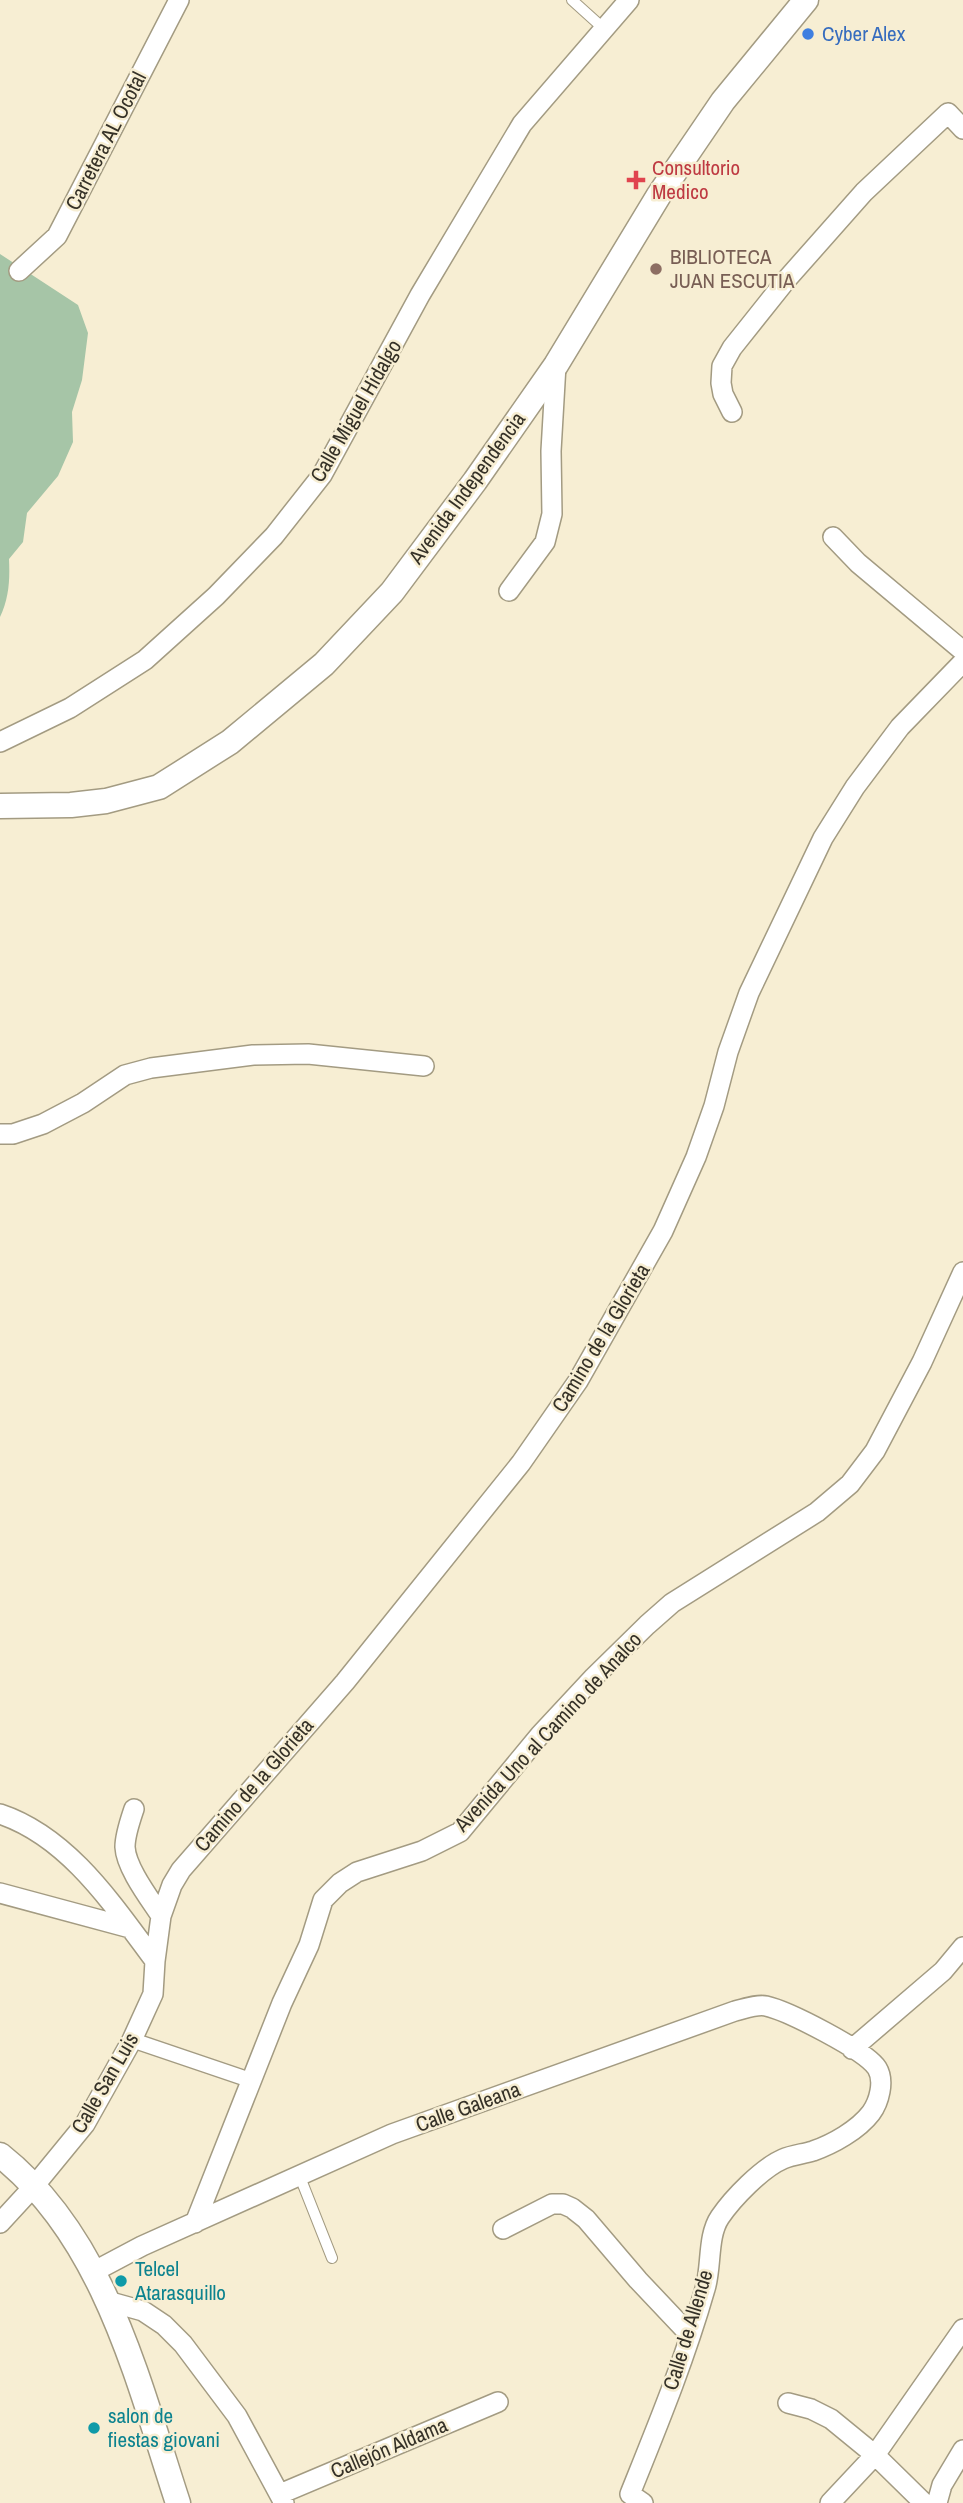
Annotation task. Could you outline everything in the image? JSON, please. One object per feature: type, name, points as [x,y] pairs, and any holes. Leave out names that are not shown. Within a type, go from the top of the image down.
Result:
[{"type":"street","name":"Carretera AL Ocotal","points":[[19,271],[57,236],[178,0]]},
{"type":"street","name":"Calle Miguel Hidalgo","points":[[0,742],[70,708],[145,660],[216,596],[274,536],[322,475],[420,295],[522,124],[629,0]]},
{"type":"street","name":"Avenida Independencia","points":[[0,806],[71,805],[106,801],[159,787],[230,742],[324,664],[392,592],[475,481],[556,365],[659,195],[723,101],[806,0]]},
{"type":"street","points":[[733,412],[723,394],[722,366],[732,348],[787,279],[864,192],[948,113],[963,129]]},
{"type":"street","points":[[509,591],[545,542],[552,514],[551,451],[556,365]]},
{"type":"street","points":[[833,537],[858,563],[963,651]]},
{"type":"street","name":"Camino de la Glorieta","points":[[155,1961],[161,1916],[172,1885],[181,1870],[345,1682],[521,1464],[578,1381],[663,1231],[696,1157],[749,993],[823,838],[855,787],[900,727],[963,662]]},
{"type":"street","points":[[0,1134],[13,1134],[43,1124],[83,1103],[125,1075],[151,1068],[281,1054],[308,1054],[424,1066]]},
{"type":"street","name":"Avenida Uno al Camino de Analco","points":[[195,2223],[282,2003],[309,1945],[323,1900],[340,1883],[357,1872],[422,1851],[460,1832],[540,1735],[647,1625],[672,1603],[817,1511],[850,1484],[874,1451],[922,1362],[963,1272]]},
{"type":"street","points":[[134,1809],[125,1851],[161,1916]]},
{"type":"street","points":[[0,1814],[36,1829],[63,1851],[106,1897],[155,1961]]},
{"type":"street","points":[[0,1893],[130,1928]]},
{"type":"street","points":[[852,2049],[943,1971],[963,1947]]},
{"type":"street","name":"Calle San Luis","points":[[0,2223],[85,2124],[132,2040],[153,1994],[155,1961]]},
{"type":"street","name":"Calle Galeana","points":[[93,2272],[142,2246],[392,2134],[735,2011],[764,2006],[804,2020],[852,2049]]},
{"type":"street","points":[[132,2040],[253,2081]]},
{"type":"street","name":"Calle de Allende","points":[[636,2498],[706,2286],[711,2247],[719,2218],[766,2170],[782,2159],[815,2151],[853,2129],[872,2112],[882,2081],[877,2067],[852,2049]]},
{"type":"street","points":[[0,2155],[35,2185],[93,2272],[136,2376],[178,2503]]},
{"type":"street","points":[[503,2229],[552,2204],[564,2204],[572,2208],[586,2219],[690,2335]]},
{"type":"street","points":[[107,2301],[143,2311],[164,2325],[183,2344],[237,2416],[282,2499]]},
{"type":"street","points":[[830,2503],[875,2455],[963,2329]]},
{"type":"street","name":"Callejón Aldama","points":[[282,2499],[498,2402]]},
{"type":"street","points":[[788,2403],[811,2409],[831,2419],[875,2455],[924,2503]]},
{"type":"street","points":[[937,2503],[942,2485],[963,2450]]},
{"type":"lane","points":[[572,0],[603,28]]},
{"type":"lane","points":[[300,2177],[332,2258]]},
{"type":"green space","points":[[0,254],[78,305],[88,333],[82,380],[72,412],[73,442],[58,476],[27,513],[23,542],[9,559],[8,589],[0,617]]},
{"type":"place","name":"Cyber Alex","points":[[808,34]]},
{"type":"place","name":"Consultorio Medico","points":[[636,180]]},
{"type":"place","name":"BIBLIOTECA JUAN ESCUTIA","points":[[656,269]]},
{"type":"place","name":"Telcel Atarasquillo","points":[[121,2281]]},
{"type":"place","name":"salon de fiestas giovani","points":[[94,2428]]}]
